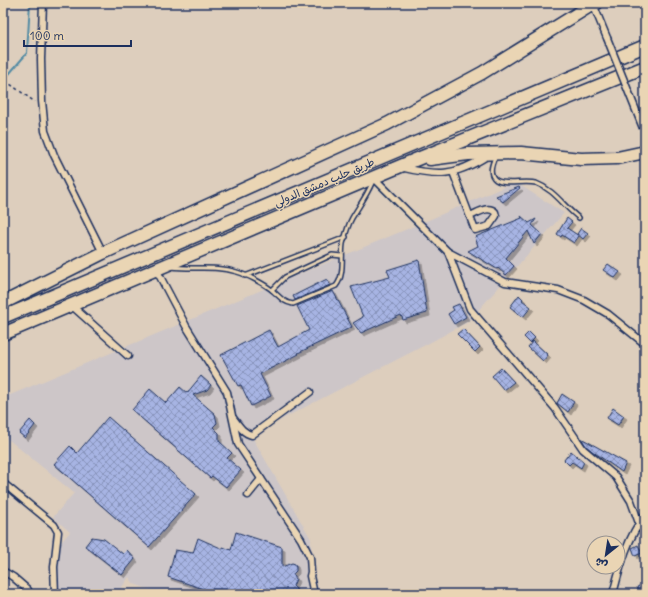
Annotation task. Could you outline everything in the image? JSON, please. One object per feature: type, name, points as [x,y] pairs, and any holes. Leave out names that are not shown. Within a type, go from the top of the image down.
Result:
[{"type":"highway","points":[[3,303],[104,253],[387,124],[482,73],[595,4]]},
{"type":"highway","name":"طريق حلب دمشق الدولي","points":[[3,317],[645,46]]},
{"type":"highway","name":"طريق حلب دمشق الدولي","points":[[3,334],[415,160],[645,67]]},
{"type":"highway","points":[[415,160],[468,154],[521,153],[581,159],[617,158],[645,152]]},
{"type":"street","points":[[43,3],[41,59],[45,131],[54,155],[104,253]]},
{"type":"street","points":[[595,4],[644,130]]},
{"type":"street","points":[[399,167],[433,174],[453,172],[494,154]]},
{"type":"street","points":[[453,172],[470,216]]},
{"type":"street","points":[[374,178],[448,252],[505,282],[558,290],[584,300],[608,314],[645,344]]},
{"type":"street","points":[[448,252],[470,309],[555,408],[583,449],[616,477],[631,501],[645,535]]},
{"type":"street","points":[[159,268],[186,326],[227,392],[238,444],[301,539],[310,557],[310,576],[314,594]]},
{"type":"street","points":[[71,305],[128,356]]},
{"type":"street","points":[[232,417],[246,434],[252,435],[310,392]]},
{"type":"street","points":[[248,495],[261,479]]},
{"type":"street","points":[[3,483],[54,525],[58,532],[54,567],[55,594]]},
{"type":"street","points":[[613,594],[624,554],[639,523],[645,515]]},
{"type":"street","points":[[3,571],[13,577],[28,590]]},
{"type":"lane","points":[[494,154],[491,170],[495,179],[501,182],[524,181],[536,184],[557,195],[564,206],[579,218]]},
{"type":"lane","points":[[159,268],[203,268],[237,272],[272,290],[282,300],[293,304],[336,286],[341,276],[342,256],[351,219],[368,192],[374,178]]},
{"type":"lane","points":[[245,276],[346,237]]},
{"type":"lane","points":[[272,290],[285,276],[332,255],[342,256]]},
{"type":"path","points":[[3,75],[10,84],[43,108]]},
{"type":"shaded area","points":[[515,182],[564,213],[468,322],[251,435],[311,539],[312,585],[308,594],[163,594],[134,584],[129,577],[117,594],[59,594],[57,547],[70,532],[53,517],[74,493],[3,435],[3,398],[424,222]]},
{"type":"building","points":[[519,187],[520,188],[503,202],[496,196]]},
{"type":"building","points":[[521,216],[529,223],[536,219],[532,225],[542,234],[534,244],[528,231],[506,258],[514,266],[506,275],[498,268],[497,269],[468,251],[478,246],[475,237],[522,218]]},
{"type":"building","points":[[567,218],[572,222],[567,228],[579,236],[574,243],[562,235],[561,237],[557,234]]},
{"type":"building","points":[[581,228],[588,233],[583,239],[577,234]]},
{"type":"building","points":[[419,260],[427,313],[403,320],[401,315],[361,333],[353,323],[363,317],[351,287],[390,277],[387,270]]},
{"type":"building","points":[[608,264],[620,272],[615,278],[603,270]]},
{"type":"building","points":[[327,279],[330,285],[295,300],[293,296]]},
{"type":"building","points":[[333,291],[352,327],[298,353],[299,354],[260,374],[271,396],[251,406],[241,385],[238,386],[221,355],[269,330],[278,347],[309,330],[297,306]]},
{"type":"building","points":[[519,295],[523,299],[522,300],[531,307],[523,317],[510,307]]},
{"type":"building","points":[[459,304],[466,317],[454,324],[448,314],[454,310],[452,307]]},
{"type":"building","points":[[463,329],[480,347],[475,352],[457,334]]},
{"type":"building","points":[[529,332],[535,338],[530,343],[524,337]]},
{"type":"building","points":[[533,341],[548,355],[543,361],[528,347]]},
{"type":"building","points":[[501,368],[514,382],[504,390],[492,376]]},
{"type":"building","points":[[201,376],[211,385],[207,390],[193,395],[215,414],[217,423],[213,427],[219,433],[219,441],[232,453],[227,458],[241,470],[226,487],[212,476],[210,478],[132,410],[150,389],[166,403],[180,387],[187,393]]},
{"type":"building","points":[[562,394],[574,402],[568,412],[557,403]]},
{"type":"building","points":[[613,408],[624,416],[618,425],[607,418]]},
{"type":"building","points":[[108,417],[196,494],[149,547],[54,464],[70,446],[77,453]]},
{"type":"building","points":[[30,420],[35,425],[25,438],[19,433]]},
{"type":"building","points":[[581,438],[626,463],[622,472],[592,451],[586,446]]},
{"type":"building","points":[[571,451],[584,462],[581,468],[572,462],[569,465],[564,460]]},
{"type":"building","points":[[236,532],[282,547],[282,567],[292,563],[295,564],[296,567],[296,571],[293,574],[296,579],[293,586],[296,589],[296,594],[218,594],[168,577],[175,550],[193,553],[198,538],[223,549],[223,547],[231,550]]},
{"type":"building","points":[[92,537],[104,539],[123,554],[127,550],[135,559],[122,575],[85,546]]},
{"type":"building","points":[[638,545],[642,553],[635,556],[632,548]]},
{"type":"building","points":[[643,584],[645,590],[639,592],[637,587]]},
{"type":"waterway","points":[[3,81],[27,53],[30,3]]}]
